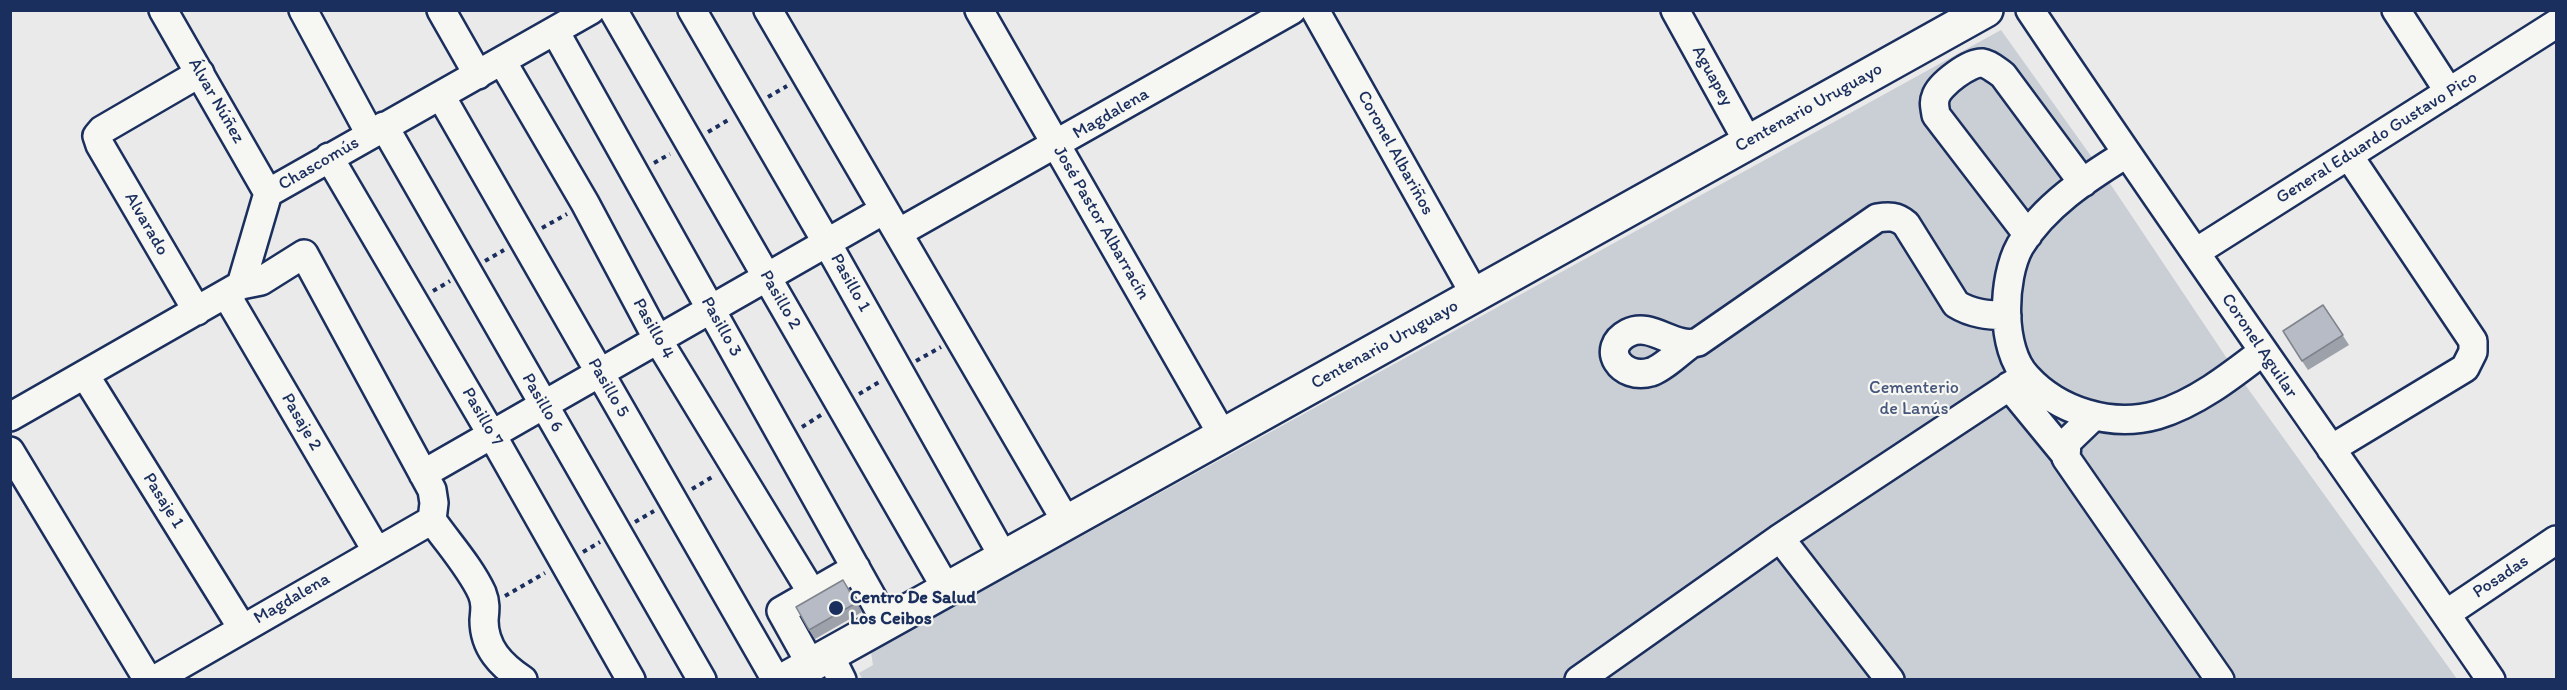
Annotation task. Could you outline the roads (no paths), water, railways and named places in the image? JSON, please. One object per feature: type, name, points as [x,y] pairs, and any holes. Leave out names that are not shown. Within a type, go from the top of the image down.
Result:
[{"type":"main road","name":"Centenario Uruguayo","points":[[817,670],[888,624],[947,590],[1986,10]]},
{"type":"street","name":"Álvar Núñez","points":[[163,10],[268,193]]},
{"type":"street","points":[[303,10],[377,130]]},
{"type":"street","points":[[441,10],[478,75]]},
{"type":"street","name":"Pasillo 2","points":[[614,10],[947,590]]},
{"type":"street","name":"Pasillo 1","points":[[692,10],[827,243],[1004,558]]},
{"type":"street","points":[[768,10],[1067,523]]},
{"type":"street","name":"José Pastor Albarracín","points":[[979,10],[1223,436]]},
{"type":"street","name":"Magdalena","points":[[898,233],[1292,10]]},
{"type":"street","name":"Coronel Albariños","points":[[1315,10],[1475,295]]},
{"type":"street","name":"Aguapey","points":[[1675,10],[1748,142]]},
{"type":"street","name":"Coronel Aguilar","points":[[2030,10],[2262,352],[2491,680]]},
{"type":"street","points":[[2396,10],[2449,92]]},
{"type":"street","name":"Chascomús","points":[[234,289],[268,193],[585,12]]},
{"type":"street","name":"General Eduardo Gustavo Pico","points":[[2196,252],[2556,24]]},
{"type":"street","name":"Pasillo 3","points":[[555,31],[888,624]]},
{"type":"street","name":"Pasillo 4","points":[[502,61],[585,203],[658,340],[812,593]]},
{"type":"street","points":[[2028,235],[1936,114],[1934,104],[1937,93],[1944,84],[1971,65],[1982,63],[1992,67],[2003,75],[2083,183]]},
{"type":"street","name":"Alvarado","points":[[197,311],[100,145],[97,136],[102,130],[200,73]]},
{"type":"street","name":"Pasillo 5","points":[[441,96],[776,680]]},
{"type":"street","name":"Pasillo 6","points":[[377,130],[467,271],[702,680]]},
{"type":"street","points":[[2126,154],[2083,183],[2049,210],[2019,248],[2010,273],[2005,298],[2016,357],[2017,381],[2066,458],[2220,680]]},
{"type":"street","points":[[2331,448],[2465,368],[2473,352],[2473,341],[2349,156]]},
{"type":"street","name":"Pasillo 7","points":[[329,157],[492,435],[631,680]]},
{"type":"street","points":[[423,474],[884,210]]},
{"type":"street","points":[[1688,346],[1698,342],[1876,218],[1887,216],[1898,218],[1906,224],[1956,304],[1980,314],[2007,316]]},
{"type":"street","points":[[10,417],[234,289],[261,281],[304,254],[432,490],[434,502],[432,520],[482,592],[486,607],[486,638],[490,649],[506,667],[523,680]]},
{"type":"street","name":"Pasaje 2","points":[[234,289],[376,550]]},
{"type":"street","points":[[2017,381],[2070,408],[2094,416],[2117,419],[2157,415],[2197,396],[2236,372],[2262,352]]},
{"type":"street","name":"Pasaje 1","points":[[85,375],[242,628]]},
{"type":"street","points":[[1579,680],[1780,538],[2017,381]]},
{"type":"street","points":[[2064,453],[2067,442],[2073,434],[2094,416]]},
{"type":"street","points":[[10,451],[148,680]]},
{"type":"street","name":"Magdalena","points":[[154,680],[376,550],[432,520]]},
{"type":"street","points":[[1780,538],[1890,680]]},
{"type":"street","name":"Posadas","points":[[2446,614],[2556,540]]},
{"type":"street","points":[[817,670],[781,612],[856,568]]},
{"type":"place","name":"Centro De Salud Los Ceibos","points":[[836,608]]},
{"type":"park label","name":"Cementerio de Lanús","points":[[1914,398]]}]
